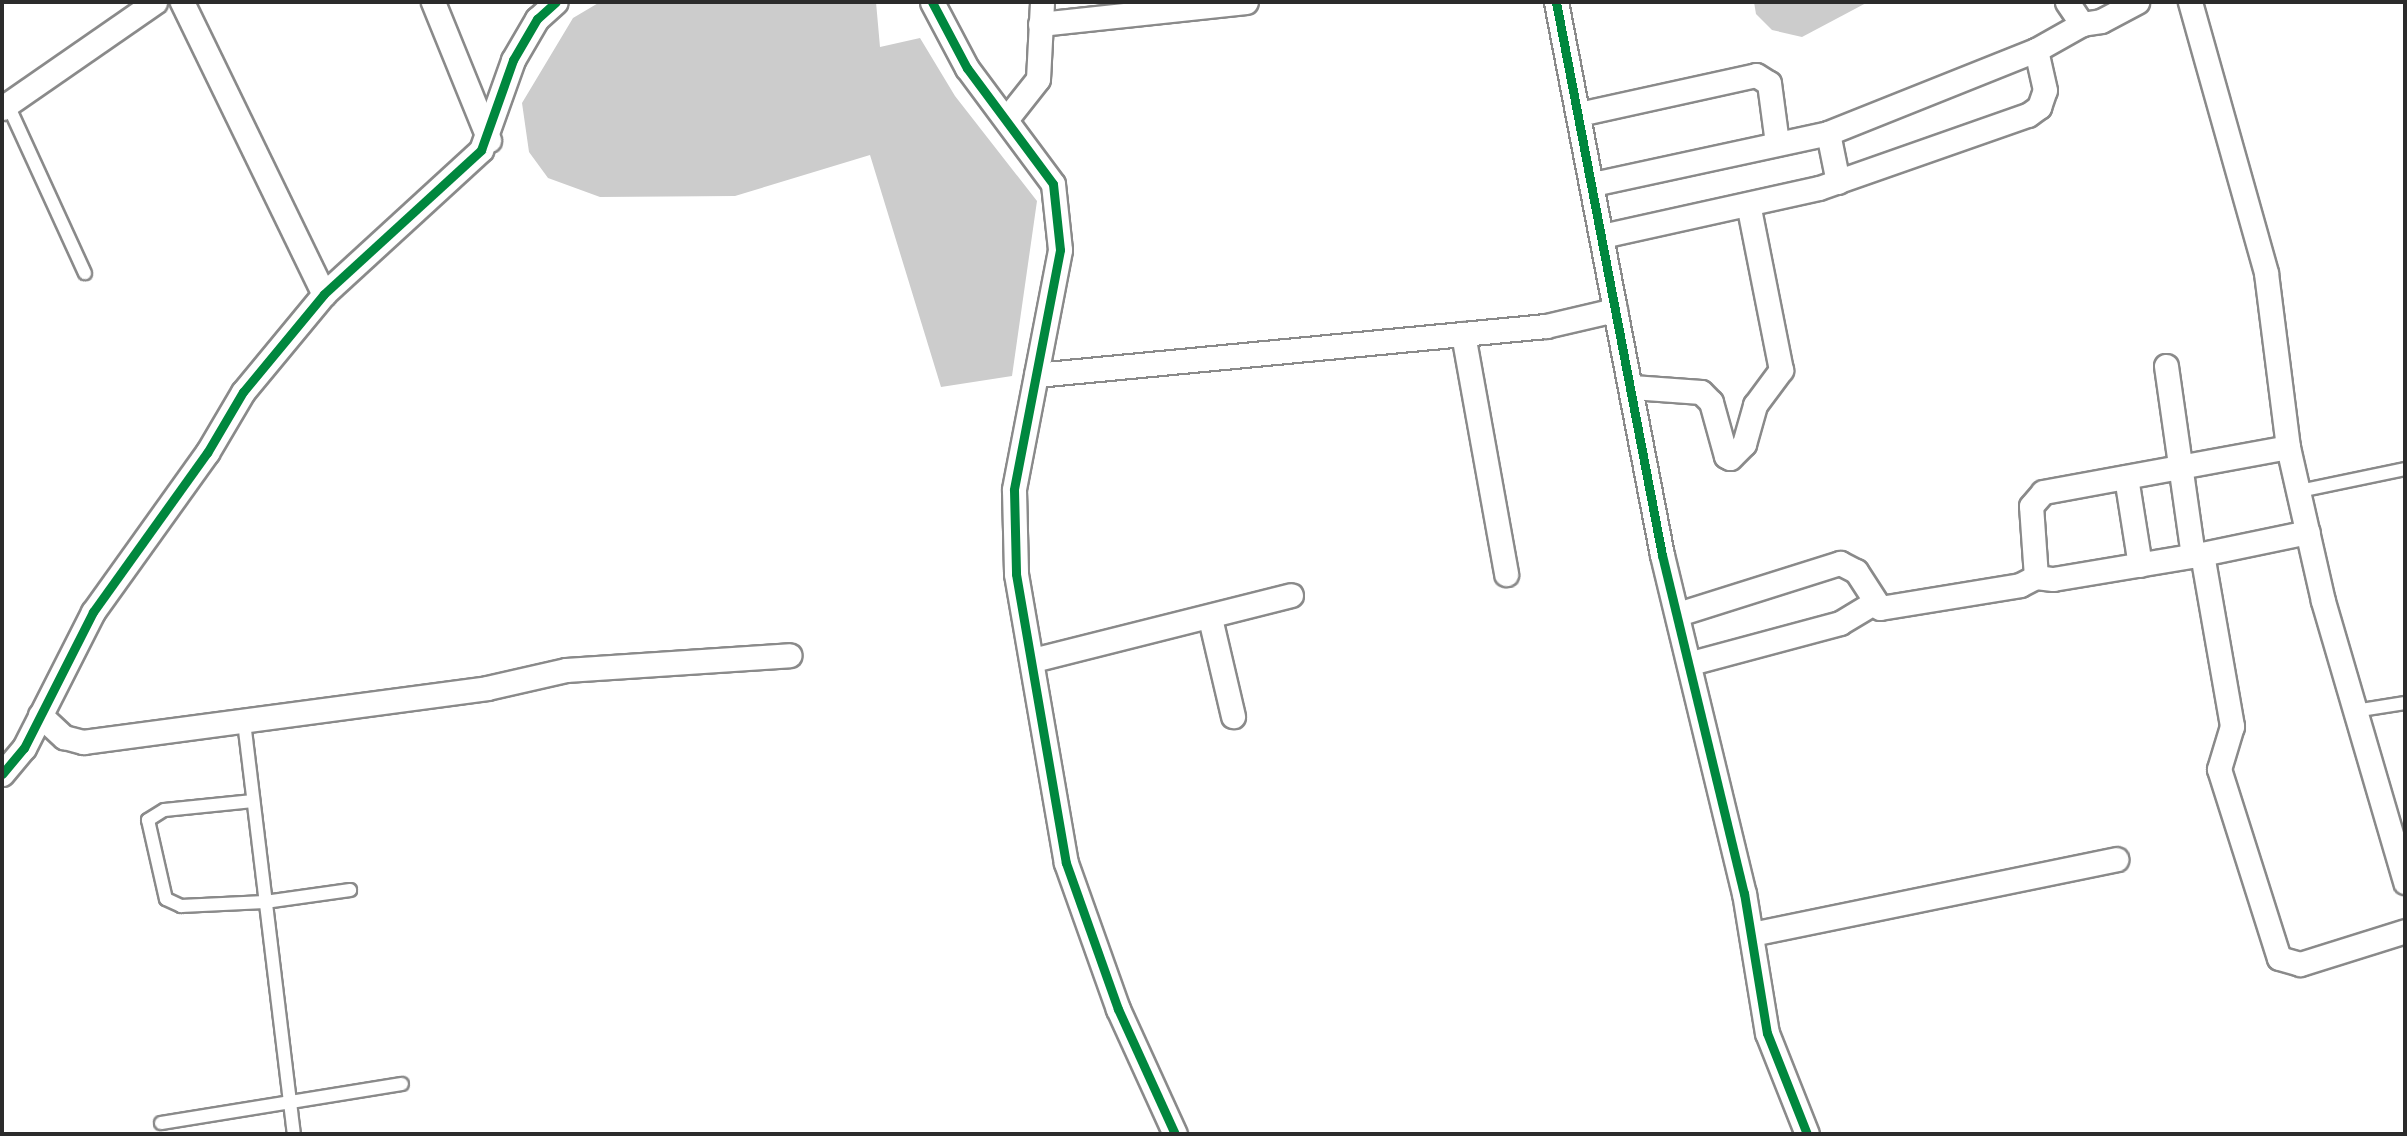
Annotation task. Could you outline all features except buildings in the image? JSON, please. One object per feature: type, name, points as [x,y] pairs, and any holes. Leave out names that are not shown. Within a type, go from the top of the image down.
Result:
[{"type":"street","points":[[5,106],[155,2]]},
{"type":"street","points":[[182,2],[324,294]]},
{"type":"street","points":[[433,2],[489,140]]},
{"type":"street","points":[[2,774],[24,748],[101,600],[202,461],[243,392],[324,294],[489,140],[513,60],[537,19],[556,2]]},
{"type":"street","points":[[932,2],[967,68],[1008,117],[1046,169],[1059,212],[1059,268],[1014,490],[1016,574],[1033,660],[1052,802],[1070,876],[1118,1009],[1175,1134]]},
{"type":"street","points":[[1008,117],[1038,79],[1041,13],[1246,2]]},
{"type":"street","points":[[1556,2],[1615,310],[1678,614],[1752,934],[1771,1049],[1807,1134]]},
{"type":"street","points":[[2067,2],[2082,24]]},
{"type":"street","points":[[1592,184],[1828,132],[2036,50],[2082,24],[2101,21],[2137,2]]},
{"type":"street","points":[[2190,2],[2266,273],[2288,447],[2308,532],[2355,711],[2405,882]]},
{"type":"street","points":[[1602,236],[1838,182],[2028,115],[2039,107],[2045,90],[2036,50]]},
{"type":"street","points":[[1579,114],[1756,75],[1769,83],[1777,143]]},
{"type":"street","points":[[1828,132],[1838,182]]},
{"type":"street","points":[[1632,387],[1701,392],[1711,402],[1726,456],[1730,458],[1744,444],[1755,405],[1781,370],[1748,204]]},
{"type":"street","points":[[1037,375],[1546,326],[1615,310]]},
{"type":"street","points":[[1463,334],[1506,574]]},
{"type":"street","points":[[2166,366],[2180,467],[2232,726],[2219,769],[2278,958],[2300,964],[2405,931]]},
{"type":"street","points":[[2036,577],[2030,515],[2035,497],[2288,447]]},
{"type":"street","points":[[2126,477],[2140,565]]},
{"type":"street","points":[[1691,663],[1840,623],[1872,603],[1890,608],[2020,585],[2036,577],[2140,565],[2308,532]]},
{"type":"street","points":[[1678,614],[1840,563],[1856,571],[1872,603]]},
{"type":"street","points":[[1033,660],[1210,618],[1291,595]]},
{"type":"street","points":[[1210,618],[1233,716]]},
{"type":"street","points":[[40,715],[64,737],[83,742],[487,688],[566,670],[789,655]]},
{"type":"street","points":[[1752,934],[2116,859]]},
{"type":"lane","points":[[5,106],[85,273]]},
{"type":"lane","points":[[2300,491],[2405,469]]},
{"type":"lane","points":[[2355,711],[2405,703]]},
{"type":"lane","points":[[244,722],[294,1134]]},
{"type":"lane","points":[[253,801],[164,810],[148,820],[147,828],[162,891],[172,904],[265,902],[350,890]]},
{"type":"lane","points":[[161,1123],[402,1084]]},
{"type":"shaded area","points":[[600,2],[876,2],[880,47],[920,38],[955,96],[1037,201],[1012,376],[941,387],[870,155],[735,196],[600,197],[548,178],[529,152],[522,103],[573,18]]},
{"type":"shaded area","points":[[1754,2],[1868,2],[1802,37],[1772,30],[1756,14]]},
{"type":"cycle path","points":[[2,774],[24,748],[93,612],[207,453],[243,392],[324,294],[481,150],[513,60],[537,19],[556,2]]},
{"type":"cycle path","points":[[932,2],[967,68],[1053,184],[1060,250],[1014,490],[1016,574],[1066,863],[1118,1009],[1175,1134]]},
{"type":"cycle path","points":[[1556,2],[1662,555],[1744,893],[1767,1033],[1807,1134]]}]
